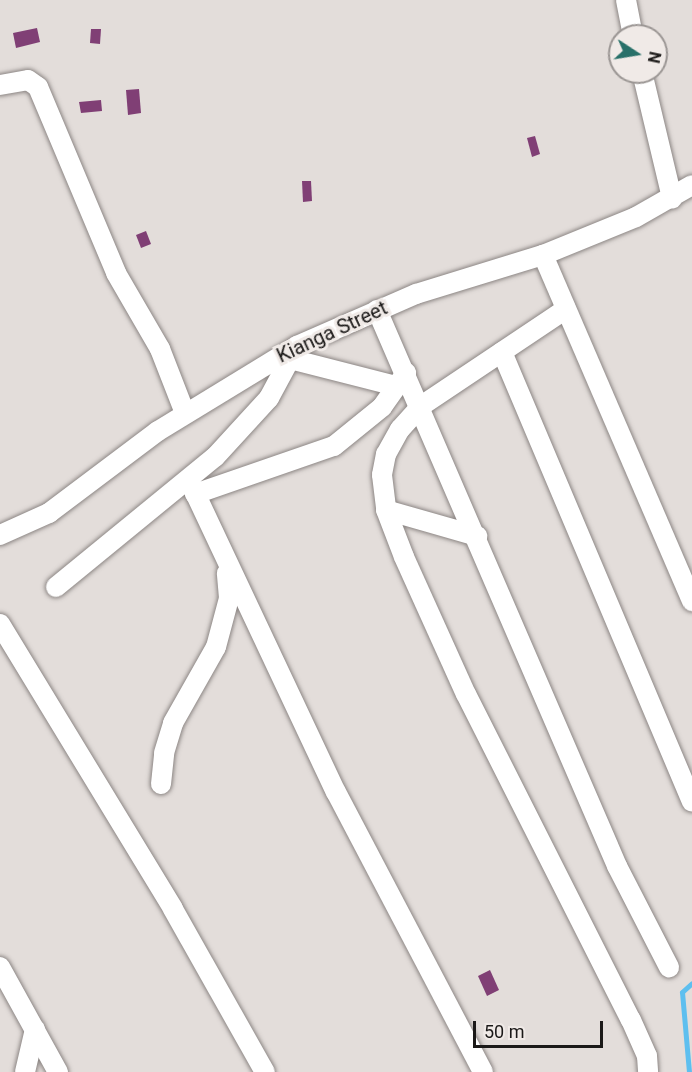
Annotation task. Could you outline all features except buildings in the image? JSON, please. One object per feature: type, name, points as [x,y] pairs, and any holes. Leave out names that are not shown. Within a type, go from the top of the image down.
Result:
[{"type":"street","points":[[626,0],[631,24]]},
{"type":"street","points":[[0,85],[28,80],[38,87],[116,273],[160,349],[185,413]]},
{"type":"street","points":[[645,84],[672,198]]},
{"type":"street","name":"Kianga Street","points":[[0,535],[49,513],[106,467],[185,413],[293,352],[377,309],[416,294],[543,255],[672,198],[692,185]]},
{"type":"street","points":[[543,255],[692,600]]},
{"type":"street","points":[[377,309],[401,380],[422,406],[616,866],[669,967]]},
{"type":"street","points":[[566,309],[422,406],[400,429],[386,454],[382,475],[386,510],[466,694],[648,1056],[648,1072]]},
{"type":"street","points":[[56,587],[192,487],[269,398],[293,352],[401,380]]},
{"type":"street","points":[[502,352],[692,801]]},
{"type":"street","points":[[192,487],[247,480],[334,446],[360,428],[401,380]]},
{"type":"street","points":[[192,487],[336,792],[483,1072]]},
{"type":"street","points":[[386,510],[477,536]]},
{"type":"street","points":[[161,784],[164,753],[173,723],[216,647],[229,598],[227,564]]},
{"type":"street","points":[[0,624],[173,909],[265,1072]]},
{"type":"street","points":[[0,967],[58,1072]]},
{"type":"street","points":[[25,1072],[35,1029]]},
{"type":"waterway","points":[[689,1072],[682,992],[692,983]]}]
